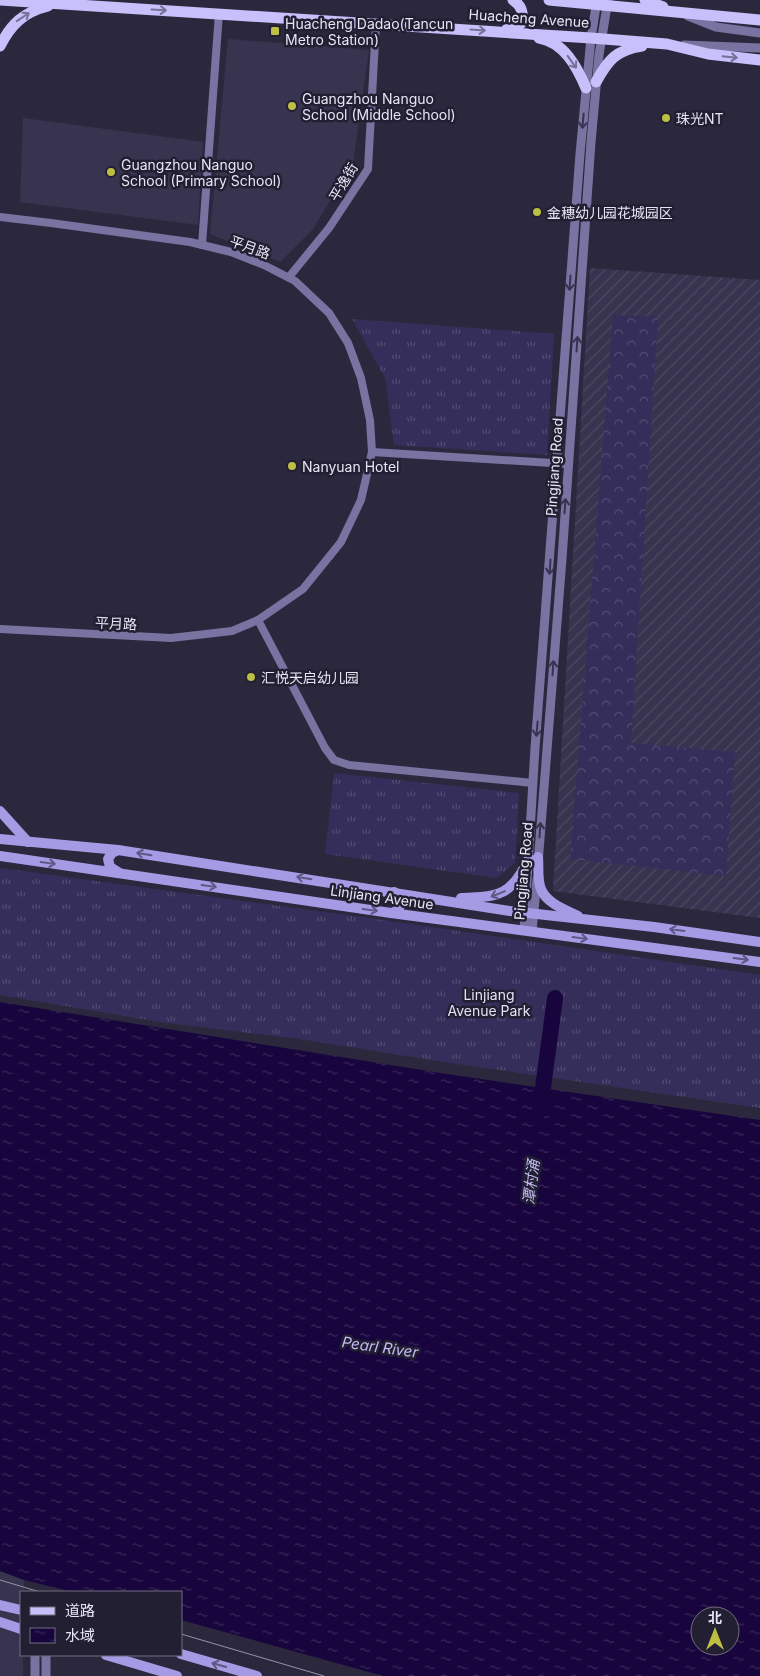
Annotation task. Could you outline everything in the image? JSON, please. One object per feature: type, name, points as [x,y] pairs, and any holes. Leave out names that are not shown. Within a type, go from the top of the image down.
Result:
[{"type":"main road","points":[[498,31],[518,26],[522,22],[522,10],[513,0]]},
{"type":"main road","name":"Huacheng Avenue","points":[[557,0],[760,20]]},
{"type":"main road","points":[[644,0],[679,12]]},
{"type":"main road","name":"Huacheng Avenue","points":[[0,1],[58,4],[104,3],[219,13],[596,38],[666,44],[708,54],[760,60]]},
{"type":"main road","points":[[0,46],[14,24],[23,16],[58,4]]},
{"type":"main road","points":[[498,31],[545,39],[555,45],[572,61],[586,88]]},
{"type":"main road","points":[[596,82],[611,58],[617,54],[631,48],[666,44]]},
{"type":"main road","points":[[0,810],[28,842]]},
{"type":"main road","name":"Linjiang Avenue","points":[[0,839],[118,850],[530,913],[760,942]]},
{"type":"main road","points":[[118,850],[112,853],[108,859],[110,867],[119,873]]},
{"type":"main road","name":"Linjiang Avenue","points":[[0,856],[391,913],[760,962]]},
{"type":"main road","points":[[440,899],[487,898],[495,896],[508,890],[516,882],[533,857]]},
{"type":"main road","points":[[533,857],[540,886],[545,896],[586,920]]},
{"type":"main road","points":[[391,913],[397,911],[401,901],[394,892]]},
{"type":"main road","points":[[0,1605],[20,1610]]},
{"type":"main road","points":[[0,1622],[20,1628]]},
{"type":"main road","points":[[182,1654],[257,1676]]},
{"type":"main road","points":[[109,1656],[177,1676]]},
{"type":"street","name":"Pingjiang Road","points":[[533,857],[533,783],[586,88],[602,3]]},
{"type":"street","name":"Huacheng Avenue","points":[[679,12],[716,27],[760,33]]},
{"type":"street","points":[[202,245],[219,13]]},
{"type":"street","name":"平逸街","points":[[289,277],[328,228],[368,169],[376,24]]},
{"type":"street","name":"Pingjiang Road","points":[[528,930],[568,464],[596,82],[596,38]]},
{"type":"street","name":"Huacheng Avenue","points":[[666,44],[760,48]]},
{"type":"street","name":"平月路","points":[[0,217],[190,242],[231,252],[264,264],[289,277],[313,296],[329,313],[348,343],[361,378],[370,420],[372,452],[361,500],[341,542],[303,589],[258,620],[232,631],[171,638],[0,629]]},
{"type":"street","points":[[372,452],[568,464]]},
{"type":"street","points":[[258,620],[325,748],[334,760],[349,765],[533,783]]},
{"type":"street","points":[[35,1656],[35,1676]]},
{"type":"street","points":[[46,1656],[46,1676]]},
{"type":"shaded area","name":"Guangzhou Nanguo School (Middle School)","points":[[228,39],[369,50],[353,163],[313,229],[280,262],[210,234]]},
{"type":"shaded area","name":"Guangzhou Nanguo School (Primary School)","points":[[23,118],[203,142],[198,225],[20,202]]},
{"type":"shaded area","points":[[590,268],[760,280],[760,918],[553,891]]},
{"type":"shaded area","points":[[0,1571],[24,1580],[24,1591],[20,1591],[20,1656],[23,1656],[23,1676],[0,1676]]},
{"type":"green space","points":[[613,315],[658,317],[631,743],[735,752],[726,876],[570,859]]},
{"type":"green space","points":[[352,319],[554,334],[547,455],[394,445],[385,378]]},
{"type":"green space","points":[[334,773],[519,793],[515,863],[497,878],[325,854]]},
{"type":"green space","name":"Linjiang Avenue Park","points":[[0,868],[369,918],[760,975],[760,1108],[300,1039],[160,1022],[0,995]]},
{"type":"water","name":"Pearl River","points":[[0,1002],[447,1074],[760,1120],[760,1676],[383,1676],[182,1620],[182,1591],[68,1591],[24,1580],[0,1571]]},
{"type":"waterway","name":"潭村涌","points":[[540,1110],[555,998]]},
{"type":"tram line","points":[[0,1580],[37,1591]]},
{"type":"tram line","points":[[182,1634],[324,1676]]},
{"type":"place","name":"Huacheng Dadao(Tancun Metro Station)","points":[[275,31]]},
{"type":"place","name":"Guangzhou Nanguo School (Middle School)","points":[[292,106]]},
{"type":"place","name":"珠光NT","points":[[666,118]]},
{"type":"place","name":"Guangzhou Nanguo School (Primary School)","points":[[111,172]]},
{"type":"place","name":"金穗幼儿园花城园区","points":[[537,212]]},
{"type":"place","name":"Nanyuan Hotel","points":[[292,466]]},
{"type":"place","name":"汇悦天启幼儿园","points":[[251,677]]}]
